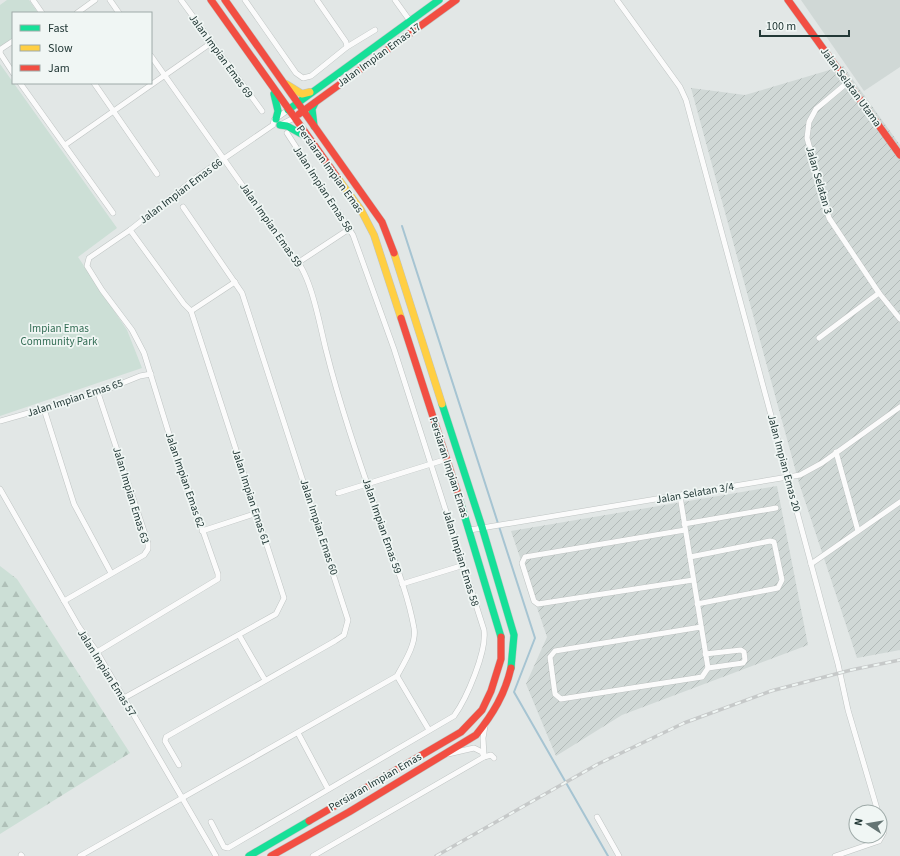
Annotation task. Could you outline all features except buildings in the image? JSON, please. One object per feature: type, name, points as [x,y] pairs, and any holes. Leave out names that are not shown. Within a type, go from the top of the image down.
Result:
[{"type":"main road","name":"Persiaran Impian Emas","points":[[211,0],[288,110],[361,210],[374,235],[470,530],[501,635],[501,659],[498,673],[482,710],[461,732],[249,856]]},
{"type":"main road","name":"Persiaran Impian Emas","points":[[224,0],[281,80],[296,104],[371,205],[389,239],[482,527],[514,635],[512,661],[508,680],[500,701],[476,735],[349,812],[271,856]]},
{"type":"main road","name":"Jalan Impian Emas 17","points":[[288,110],[439,0]]},
{"type":"main road","name":"Jalan Impian Emas 17","points":[[294,118],[415,28],[456,0]]},
{"type":"main road","name":"Jalan Selatan Utama","points":[[788,0],[900,155]]},
{"type":"main road","points":[[281,80],[295,92],[302,94],[312,92]]},
{"type":"main road","points":[[273,88],[278,111],[276,123],[287,126],[308,138]]},
{"type":"main road","points":[[315,128],[312,109],[316,102]]},
{"type":"street","points":[[33,0],[41,12]]},
{"type":"street","points":[[78,12],[95,0]]},
{"type":"street","points":[[110,0],[118,12]]},
{"type":"street","name":"Jalan Impian Emas 69","points":[[181,0],[262,111]]},
{"type":"street","points":[[245,0],[296,73],[303,78],[311,76],[346,45],[375,30]]},
{"type":"street","points":[[317,0],[346,45]]},
{"type":"street","points":[[395,0],[415,28]]},
{"type":"street","name":"Jalan Impian Emas 20","points":[[617,0],[684,93],[838,664],[848,710],[876,804]]},
{"type":"street","points":[[12,42],[1,49],[0,53],[12,71]]},
{"type":"street","points":[[65,145],[211,43]]},
{"type":"street","name":"Jalan Impian Emas 59","points":[[152,57],[293,257],[299,262],[311,291],[331,369],[367,484],[402,584],[414,630],[413,639],[404,663],[397,676]]},
{"type":"street","name":"Jalan Selatan 3","points":[[847,82],[816,109],[809,122],[807,138],[828,218],[879,293],[900,320]]},
{"type":"street","points":[[21,84],[113,213]]},
{"type":"street","points":[[95,84],[157,174]]},
{"type":"street","name":"Jalan Impian Emas 66","points":[[89,258],[130,230],[197,177],[276,123],[288,110]]},
{"type":"street","name":"Jalan Impian Emas 66","points":[[276,123],[294,118]]},
{"type":"street","name":"Jalan Impian Emas 58","points":[[211,822],[226,848],[454,716],[459,709],[474,675],[485,639],[464,565],[394,349],[350,231],[287,133]]},
{"type":"street","name":"Jalan Impian Emas 60","points":[[178,765],[165,741],[166,737],[344,636],[348,620],[242,293],[183,207]]},
{"type":"street","name":"Jalan Impian Emas 61","points":[[124,698],[276,614],[284,598],[191,311],[130,230]]},
{"type":"street","points":[[299,262],[346,231],[350,231]]},
{"type":"street","name":"Jalan Impian Emas 62","points":[[89,258],[87,266],[102,290],[132,330],[144,353],[202,531],[218,574],[218,579],[97,652]]},
{"type":"street","points":[[191,311],[234,282]]},
{"type":"street","points":[[819,338],[879,293]]},
{"type":"street","name":"Jalan Impian Emas 65","points":[[0,421],[98,393],[140,376],[151,374]]},
{"type":"street","name":"Jalan Impian Emas 63","points":[[64,601],[144,555],[148,549],[148,543],[98,393]]},
{"type":"street","name":"Jalan Selatan 3/4","points":[[470,530],[800,475],[822,463],[900,407]]},
{"type":"street","points":[[44,409],[74,504],[111,573]]},
{"type":"street","points":[[836,452],[858,531]]},
{"type":"street","points":[[338,493],[447,460]]},
{"type":"street","name":"Jalan Impian Emas 57","points":[[0,489],[79,628],[97,652],[182,797],[213,855]]},
{"type":"street","points":[[680,496],[708,668],[702,677],[561,699],[555,694],[550,657],[555,651],[701,627]]},
{"type":"street","points":[[811,564],[900,503]]},
{"type":"street","points":[[684,524],[776,508]]},
{"type":"street","points":[[202,531],[256,513]]},
{"type":"street","points":[[686,530],[525,557],[522,563],[534,601],[538,604],[694,580]]},
{"type":"street","points":[[690,557],[770,541],[774,542],[776,545],[782,580],[778,588],[697,604]]},
{"type":"street","points":[[402,584],[464,565]]},
{"type":"street","points":[[239,635],[265,680]]},
{"type":"street","points":[[705,654],[741,650],[744,652],[745,660],[743,663],[708,668]]},
{"type":"street","points":[[80,856],[397,676],[429,730]]},
{"type":"street","points":[[484,757],[483,733],[486,722]]},
{"type":"street","points":[[298,733],[328,789]]},
{"type":"street","points":[[445,755],[474,748],[482,752],[484,757]]},
{"type":"street","points":[[313,856],[484,757],[491,755],[494,758]]},
{"type":"street","points":[[597,817],[619,856]]},
{"type":"street","points":[[834,856],[870,844]]},
{"type":"shaded area","points":[[801,0],[900,0],[900,67],[864,91]]},
{"type":"shaded area","points":[[843,66],[900,145],[900,650],[857,658],[799,483],[691,88],[745,95]]},
{"type":"shaded area","points":[[777,486],[808,645],[622,715],[556,756],[526,684],[547,637],[511,531]]},
{"type":"green space","points":[[7,0],[29,0],[37,12],[12,12],[12,40],[0,48],[0,5]]},
{"type":"green space","name":"Impian Emas Community Park","points":[[0,64],[12,81],[12,84],[14,84],[117,228],[78,257],[127,330],[142,368],[0,416]]},
{"type":"green space","points":[[0,566],[17,579],[130,753],[0,834]]},
{"type":"waterway","points":[[402,226],[535,638],[514,692],[608,856]]},
{"type":"railway","points":[[436,856],[598,764],[684,723],[771,691],[851,670],[900,660]]},
{"type":"traffic: fast","points":[[288,110],[439,0]]},
{"type":"traffic: fast","points":[[274,94],[278,111],[276,119]]},
{"type":"traffic: fast","points":[[314,126],[312,109],[315,103]]},
{"type":"traffic: fast","points":[[280,125],[287,126],[305,136]]},
{"type":"traffic: fast","points":[[442,404],[482,527],[514,635],[511,668]]},
{"type":"traffic: fast","points":[[457,491],[501,637]]},
{"type":"traffic: fast","points":[[249,856],[309,821]]},
{"type":"traffic: slow","points":[[286,84],[302,94],[310,92]]},
{"type":"traffic: slow","points":[[337,177],[361,210],[374,235],[401,318]]},
{"type":"traffic: slow","points":[[394,253],[442,404]]},
{"type":"traffic: jam","points":[[211,0],[337,177]]},
{"type":"traffic: jam","points":[[225,0],[382,222],[394,253]]},
{"type":"traffic: jam","points":[[299,114],[456,0]]},
{"type":"traffic: jam","points":[[788,0],[900,155]]},
{"type":"traffic: jam","points":[[401,318],[457,491]]},
{"type":"traffic: jam","points":[[309,821],[461,732],[482,710],[491,691],[501,659],[501,637]]},
{"type":"traffic: jam","points":[[271,856],[349,812],[476,735],[498,703],[511,668]]}]
